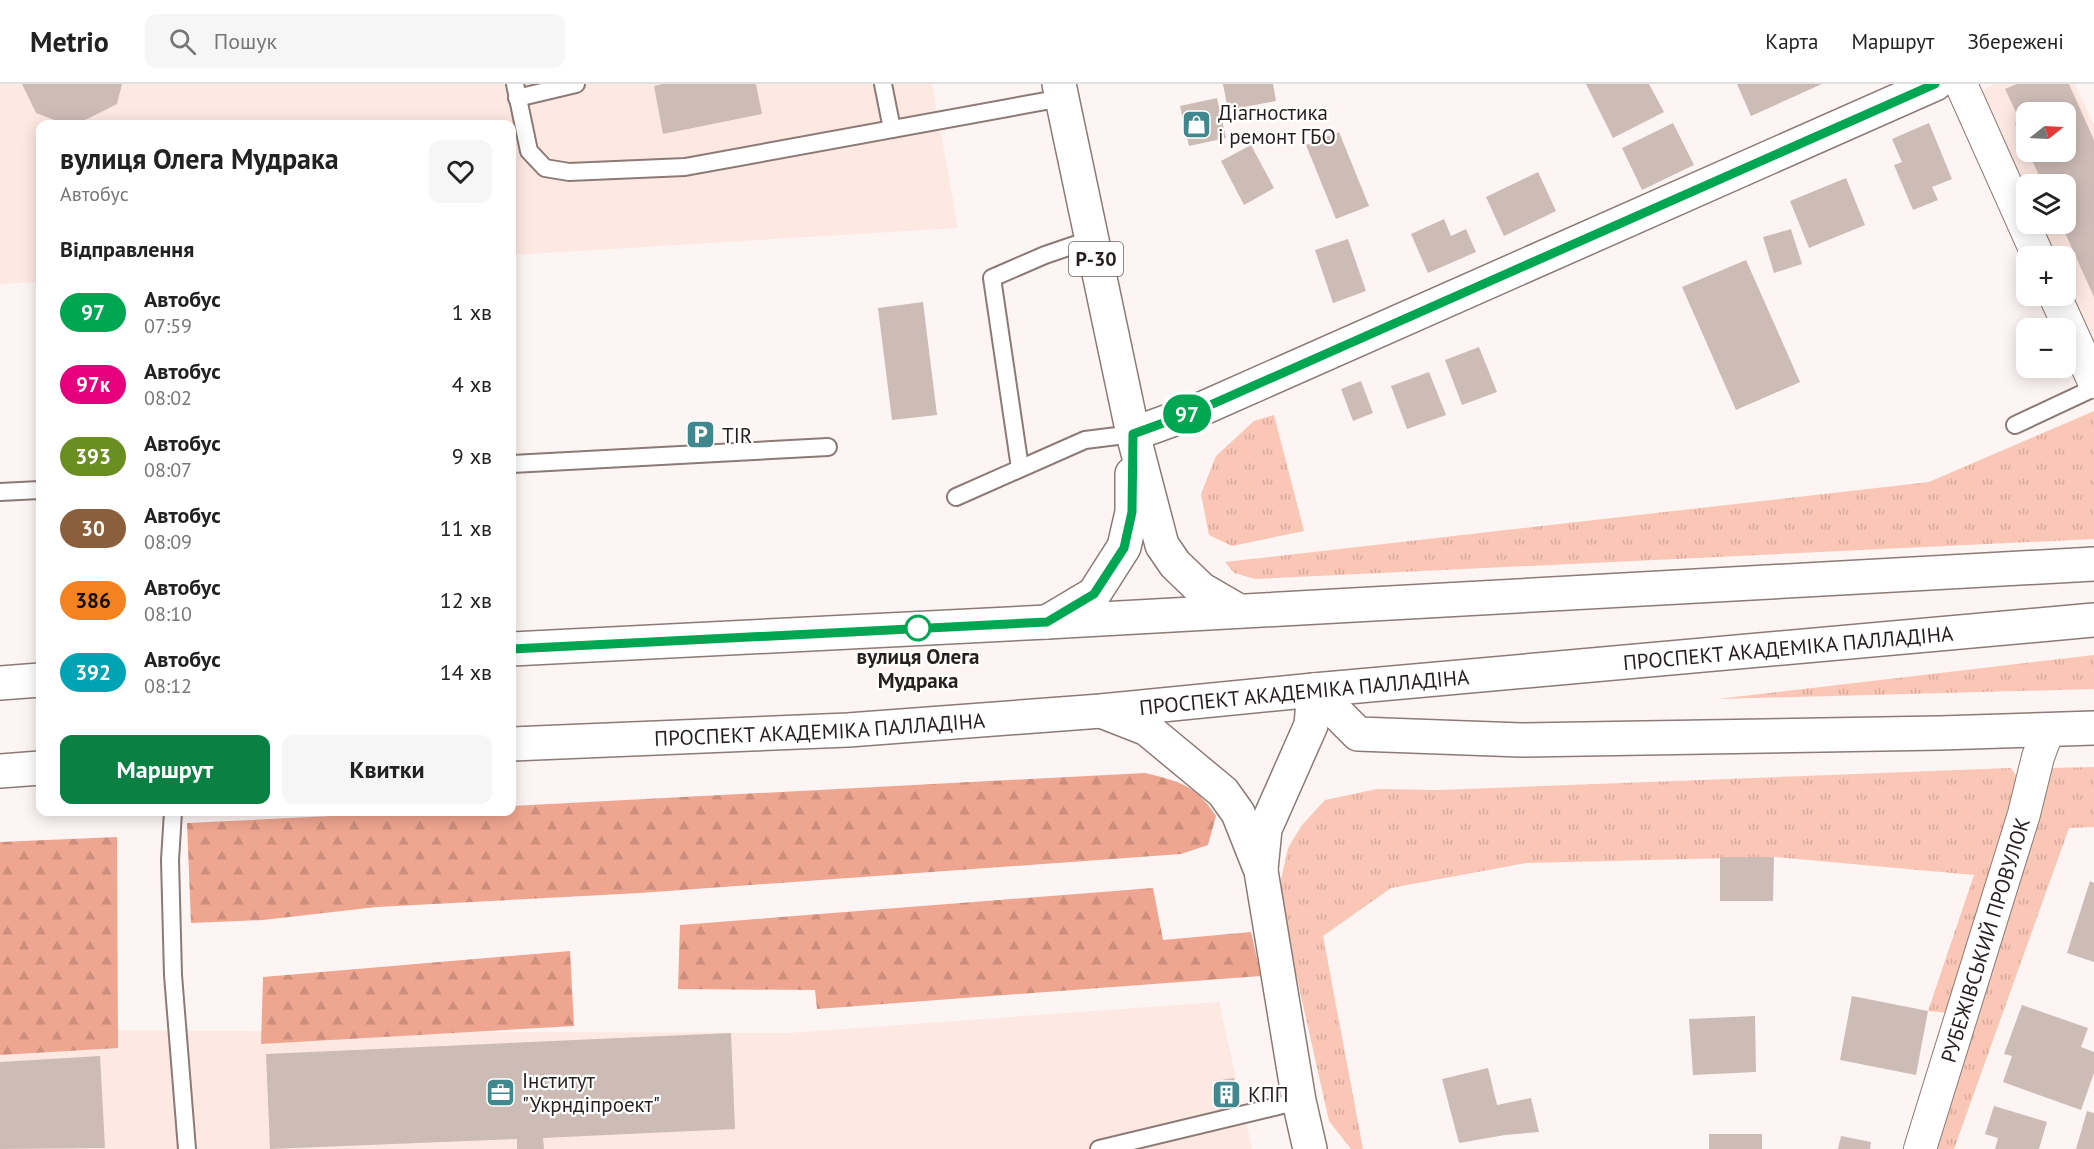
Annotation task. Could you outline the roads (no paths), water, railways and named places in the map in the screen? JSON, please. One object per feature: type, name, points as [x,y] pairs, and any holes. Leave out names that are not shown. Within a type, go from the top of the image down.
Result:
[{"type":"main road","points":[[1133,434],[1221,400],[1935,84]]},
{"type":"main road","name":"Р-30","points":[[1060,91],[1133,434],[1162,545],[1175,564],[1201,589],[1239,611]]},
{"type":"main road","name":"Р-30","points":[[1047,622],[1094,594],[1124,548],[1132,512],[1133,434]]},
{"type":"main road","points":[[516,649],[2094,564]]},
{"type":"main road","name":"ПРОСПЕКТ АКАДЕМІКА ПАЛЛАДІНА","points":[[516,744],[848,730],[1101,711],[2094,620]]},
{"type":"main road","points":[[0,683],[36,680]]},
{"type":"main road","points":[[1314,690],[1358,734],[1521,740],[2094,728]]},
{"type":"main road","points":[[1261,871],[1265,829],[1311,725],[1314,690]]},
{"type":"main road","points":[[1101,711],[1147,729],[1223,792],[1239,813],[1261,871],[1299,1101],[1310,1149]]},
{"type":"main road","points":[[0,771],[36,768]]},
{"type":"street","points":[[1961,84],[2034,246]]},
{"type":"street","points":[[2060,306],[2094,382]]},
{"type":"street","name":"РУБЕЖІВСЬКИЙ ПРОВУЛОК","points":[[1920,1149],[2024,814],[2038,757],[2048,729]]},
{"type":"lane","points":[[576,84],[515,91],[529,151],[545,168],[569,172],[685,167],[892,129],[1060,91]]},
{"type":"lane","points":[[884,84],[892,129]]},
{"type":"lane","points":[[1020,468],[992,278],[1046,255],[1092,239]]},
{"type":"lane","points":[[2015,426],[2094,388]]},
{"type":"lane","points":[[956,497],[1085,440],[1133,434]]},
{"type":"lane","points":[[516,464],[828,447]]},
{"type":"lane","points":[[0,492],[36,490]]},
{"type":"lane","points":[[173,816],[170,860],[173,975],[187,1149]]},
{"type":"lane","points":[[1099,1149],[1257,1109],[1299,1101]]},
{"type":"place","name":"Діагностика і ремонт ГБО","points":[[1197,124]]},
{"type":"place","name":"TIR","points":[[701,435]]},
{"type":"place","name":"вулиця Олега Мудрака","points":[[918,628]]},
{"type":"place","name":"Інститут \"Укрндіпроект\"","points":[[501,1092]]},
{"type":"place","name":"КПП","points":[[1227,1094]]}]
